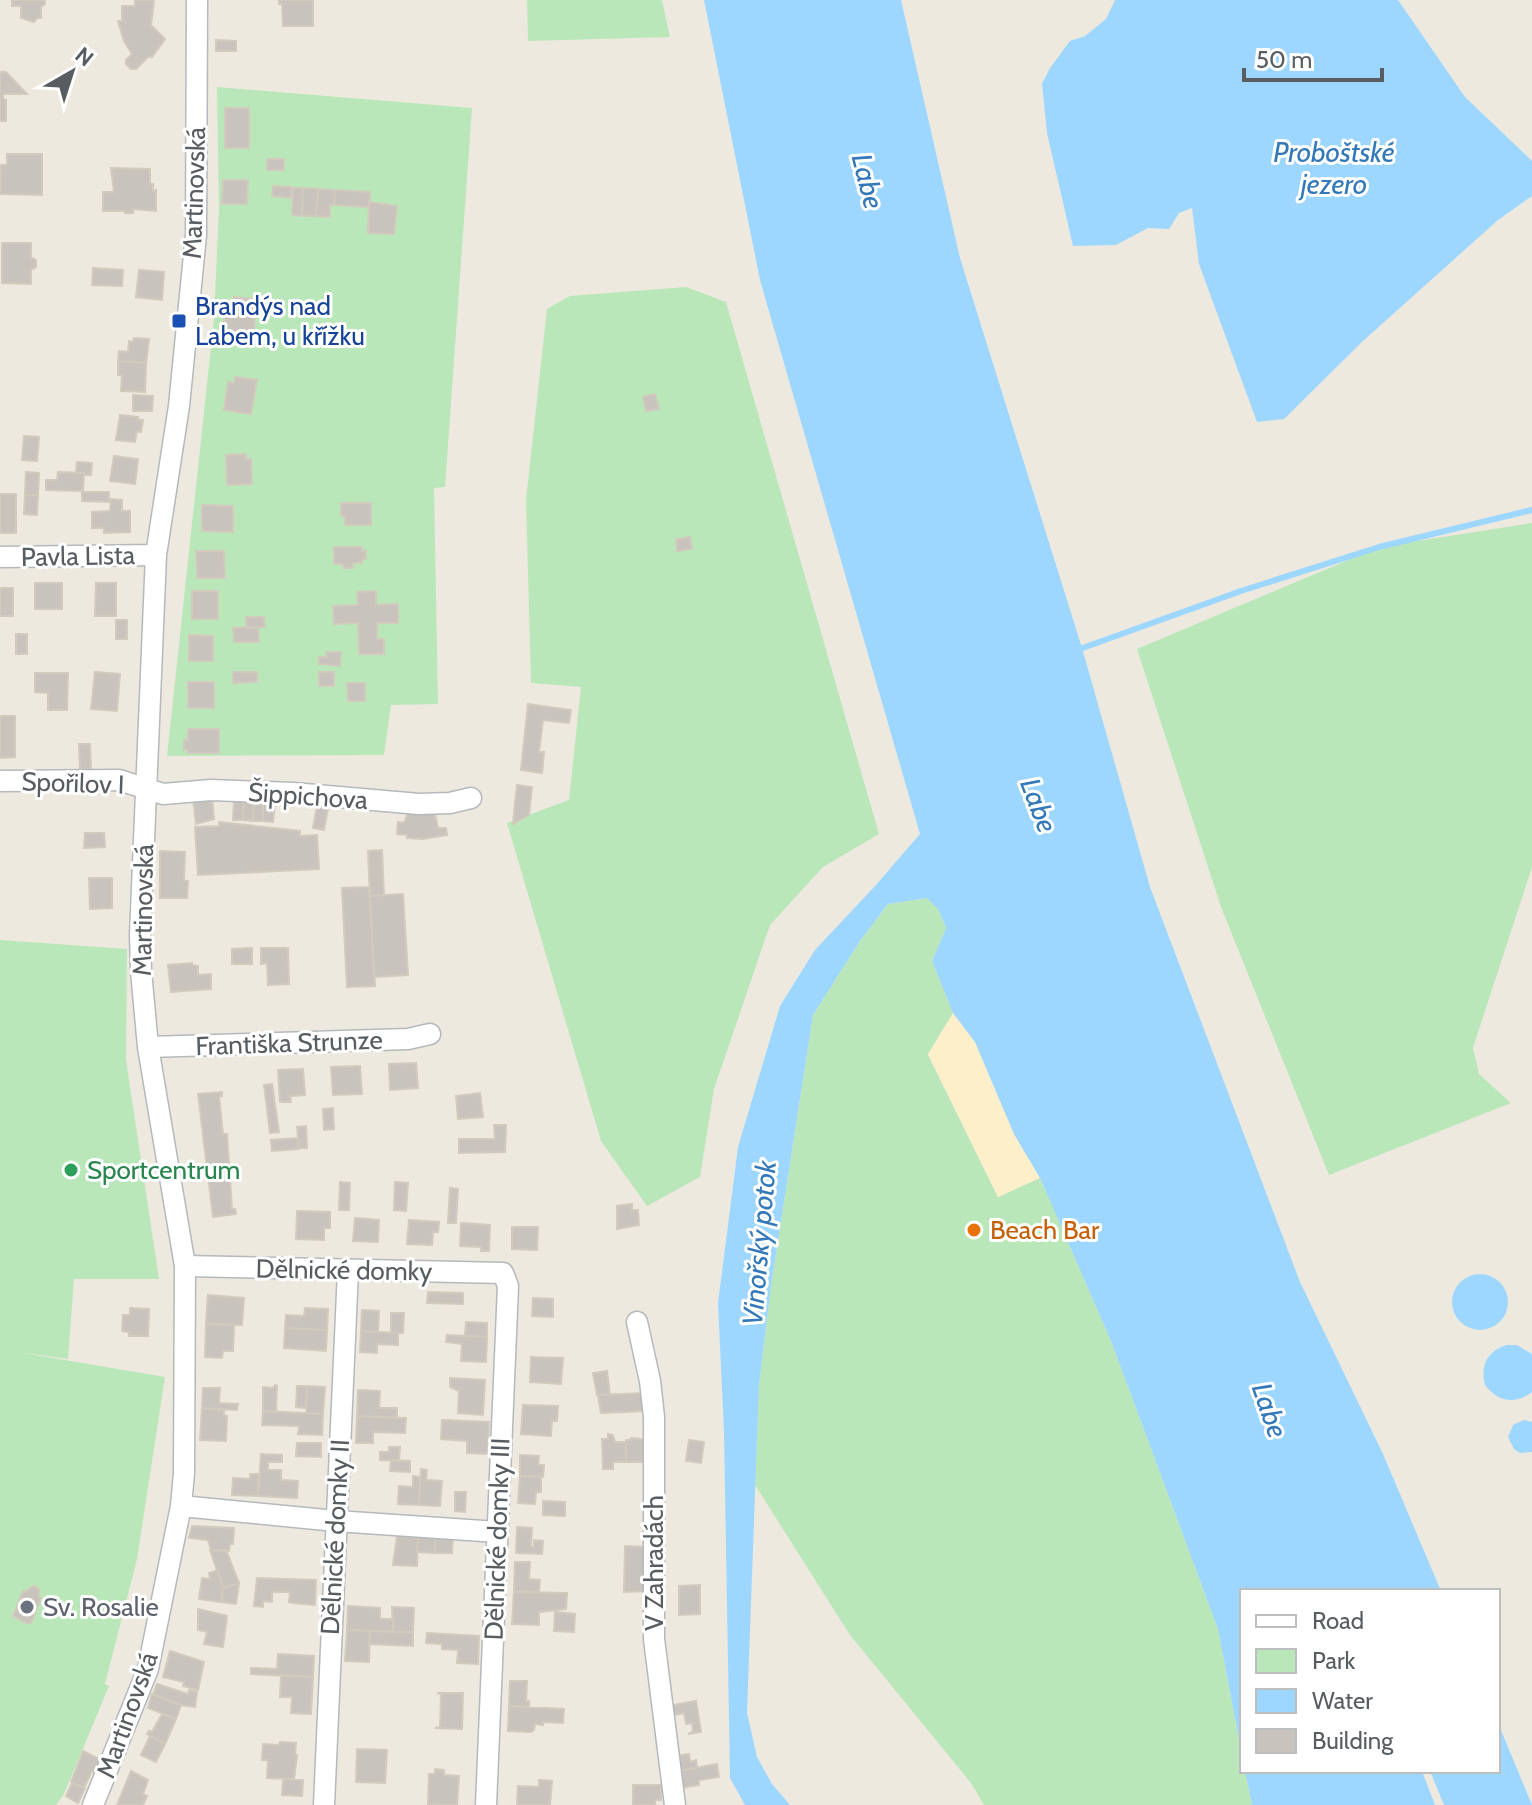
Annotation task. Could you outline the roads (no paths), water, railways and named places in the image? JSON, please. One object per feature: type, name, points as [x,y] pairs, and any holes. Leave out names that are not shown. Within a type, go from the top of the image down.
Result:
[{"type":"street","name":"Martinovská","points":[[93,1805],[148,1669],[181,1506],[185,1266],[148,1047],[141,971],[145,789],[156,555],[179,406],[196,235],[197,0]]},
{"type":"street","name":"Pavla Lista","points":[[0,557],[156,555]]},
{"type":"street","name":"Spořilov I","points":[[0,781],[119,780],[145,789]]},
{"type":"street","name":"Šippichova","points":[[145,789],[163,794],[211,790],[293,793],[419,804],[450,803],[471,798]]},
{"type":"street","name":"Františka Strunze","points":[[148,1047],[408,1039],[430,1034]]},
{"type":"street","name":"Dělnické domky","points":[[185,1266],[503,1273]]},
{"type":"street","name":"Dělnické domky II","points":[[324,1805],[348,1270]]},
{"type":"street","name":"Dělnické domky III","points":[[486,1805],[508,1286],[503,1273]]},
{"type":"street","name":"V Zahradách","points":[[637,1322],[650,1381],[654,1417],[654,1639],[675,1805]]},
{"type":"street","points":[[181,1506],[498,1532]]},
{"type":"water","points":[[704,0],[901,0],[960,258],[1082,648],[1150,887],[1300,1282],[1383,1454],[1440,1589],[1240,1589],[1240,1744],[1218,1629],[1111,1341],[1040,1178],[1014,1134],[975,1042],[953,1013],[932,961],[946,928],[938,909],[927,898],[888,904],[860,941],[813,1015],[771,1286],[759,1385],[747,1713],[757,1757],[772,1784],[790,1805],[745,1805],[730,1778],[724,1432],[718,1303],[738,1147],[780,1006],[815,950],[920,834],[760,280]]},
{"type":"water","name":"Proboštské jezero","points":[[1115,0],[1398,0],[1465,97],[1532,161],[1532,196],[1498,220],[1363,341],[1284,419],[1257,422],[1199,264],[1192,208],[1179,213],[1169,229],[1148,228],[1116,245],[1073,246],[1047,133],[1042,84],[1070,41],[1085,36],[1106,19]]},
{"type":"water","points":[[1480,1274],[1500,1282],[1508,1302],[1500,1322],[1480,1330],[1460,1322],[1452,1302],[1460,1282]]},
{"type":"water","points":[[1506,1345],[1517,1345],[1532,1354],[1532,1392],[1519,1399],[1501,1398],[1485,1385],[1486,1360]]},
{"type":"water","points":[[1524,1420],[1532,1422],[1532,1452],[1520,1453],[1508,1437],[1513,1425]]},
{"type":"water","points":[[1500,1728],[1532,1805],[1444,1805],[1431,1773],[1500,1773]]},
{"type":"water","points":[[1245,1773],[1423,1773],[1435,1805],[1252,1805]]},
{"type":"waterway","points":[[1077,650],[1241,591],[1379,547],[1532,510]]},
{"type":"place","name":"Brandýs nad Labem, u křížku","points":[[179,321]]},
{"type":"place","name":"Sportcentrum","points":[[71,1170]]},
{"type":"place","name":"Beach Bar","points":[[974,1230]]},
{"type":"place","name":"Sv. Rosalie","points":[[27,1607]]},
{"type":"water label","name":"Labe","points":[[868,181]]},
{"type":"water label","name":"Labe","points":[[1039,805]]},
{"type":"water label","name":"Vinořský potok","points":[[759,1243]]},
{"type":"water label","name":"Labe","points":[[1270,1410]]}]
